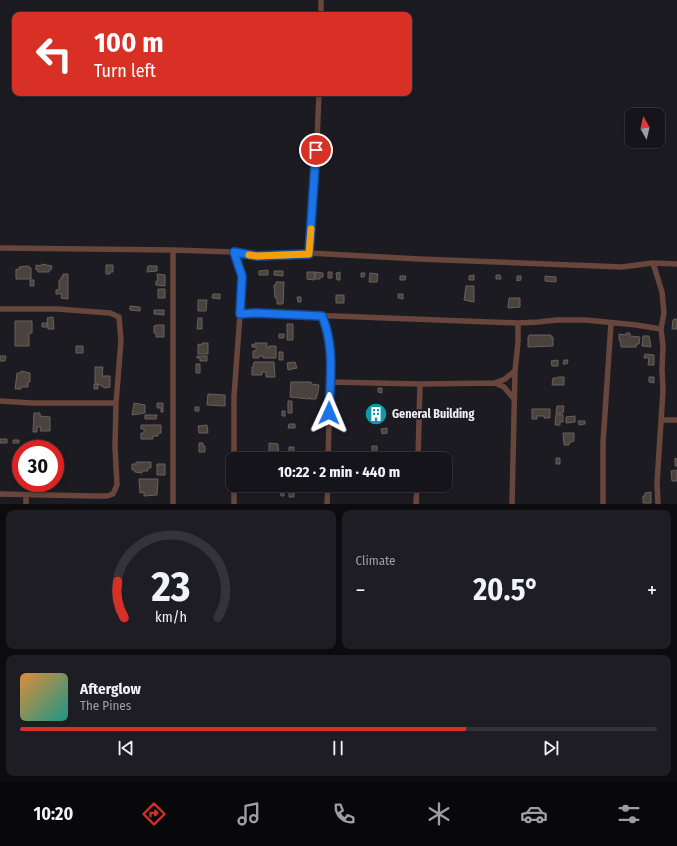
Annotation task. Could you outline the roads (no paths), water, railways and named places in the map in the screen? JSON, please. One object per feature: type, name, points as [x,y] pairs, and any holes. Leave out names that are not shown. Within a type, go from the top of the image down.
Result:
[{"type":"street","points":[[321,0],[321,12]]},
{"type":"street","points":[[309,254],[316,164],[319,96]]},
{"type":"street","points":[[0,248],[173,250],[234,252],[257,256],[309,254],[622,267],[653,262],[677,264]]},
{"type":"street","points":[[173,250],[173,504]]},
{"type":"street","points":[[234,252],[242,276],[234,397],[234,452]]},
{"type":"street","points":[[653,262],[662,292],[664,313],[661,329],[663,346],[663,390],[657,483],[658,504]]},
{"type":"street","points":[[0,309],[57,309],[110,313],[119,317],[121,341],[114,447],[117,486],[113,494],[107,496],[0,494]]},
{"type":"street","points":[[240,314],[256,313],[518,322],[586,320],[661,329]]},
{"type":"street","points":[[322,316],[328,332],[330,344],[328,452]]},
{"type":"street","points":[[512,504],[514,399],[518,322]]},
{"type":"street","points":[[603,504],[604,423],[611,323]]},
{"type":"street","points":[[330,382],[420,384],[495,383],[505,379],[515,372]]},
{"type":"street","points":[[495,383],[504,387],[514,399]]},
{"type":"street","points":[[418,452],[420,384]]},
{"type":"street","points":[[0,401],[38,404],[116,402]]},
{"type":"street","points":[[661,420],[677,420]]},
{"type":"street","points":[[234,492],[234,504]]},
{"type":"street","points":[[327,504],[328,492]]},
{"type":"street","points":[[416,504],[417,492]]},
{"type":"street","points":[[26,495],[26,504]]},
{"type":"place","name":"General Building","points":[[376,414]]}]
